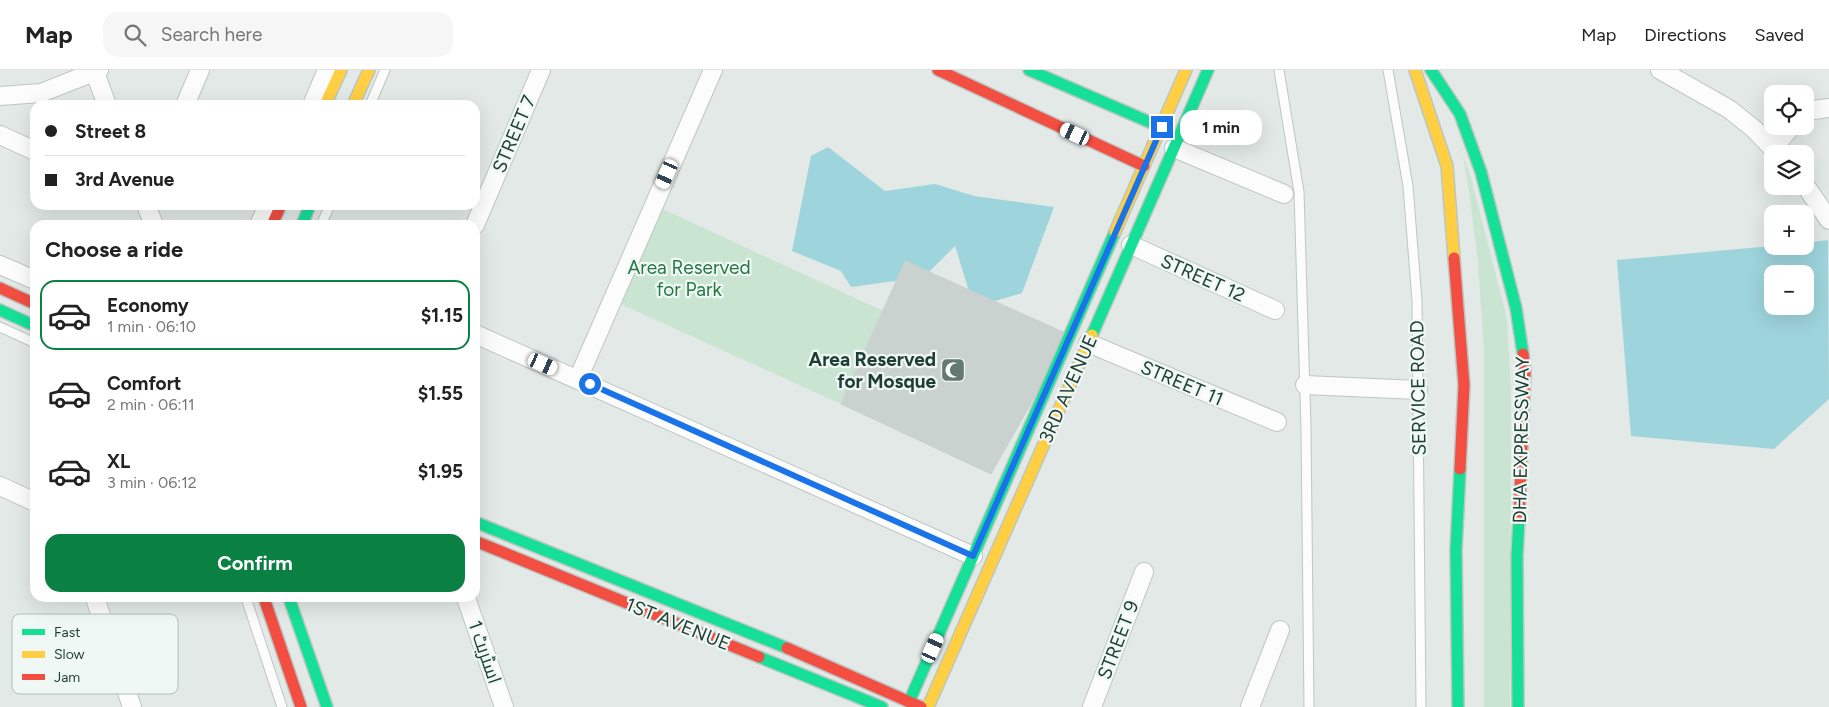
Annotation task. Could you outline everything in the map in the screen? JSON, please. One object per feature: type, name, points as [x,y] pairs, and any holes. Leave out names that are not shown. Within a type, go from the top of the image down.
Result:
[{"type":"main road","points":[[327,100],[340,70]]},
{"type":"main road","points":[[355,100],[369,70]]},
{"type":"main road","points":[[938,70],[1144,166]]},
{"type":"main road","points":[[1029,70],[1162,127]]},
{"type":"main road","name":"3RD AVENUE","points":[[909,702],[1186,70]]},
{"type":"main road","name":"3RD AVENUE","points":[[928,707],[1208,70]]},
{"type":"main road","points":[[1414,70],[1447,166],[1464,385],[1456,550],[1458,707]]},
{"type":"main road","name":"DHA EXPRESSWAY","points":[[1431,70],[1460,114],[1481,172],[1522,338],[1525,370],[1517,556],[1518,707]]},
{"type":"main road","points":[[0,288],[30,302]]},
{"type":"main road","points":[[0,310],[30,324]]},
{"type":"main road","points":[[480,524],[812,658],[920,707]]},
{"type":"main road","name":"1ST AVENUE","points":[[480,543],[882,707]]},
{"type":"main road","points":[[265,602],[301,707]]},
{"type":"main road","points":[[291,602],[327,707]]},
{"type":"street","points":[[187,100],[200,70]]},
{"type":"street","points":[[314,100],[327,70]]},
{"type":"street","name":"STREET 7","points":[[477,220],[541,70]]},
{"type":"street","points":[[578,379],[712,70]]},
{"type":"street","points":[[1660,70],[1729,109],[1754,129],[1769,145]]},
{"type":"street","points":[[0,96],[41,93],[95,71],[105,100]]},
{"type":"street","points":[[1814,111],[1828,110]]},
{"type":"street","points":[[0,135],[30,149]]},
{"type":"street","points":[[1174,148],[1284,194]]},
{"type":"street","points":[[1812,195],[1829,220]]},
{"type":"street","name":"STREET 12","points":[[1131,245],[1275,310]]},
{"type":"street","points":[[0,265],[30,278]]},
{"type":"street","points":[[480,336],[973,556]]},
{"type":"street","name":"STREET 11","points":[[1088,343],[1277,422]]},
{"type":"street","points":[[1305,385],[1418,390]]},
{"type":"street","points":[[0,486],[30,500]]},
{"type":"street","name":"STREET 9","points":[[1092,707],[1144,572]]},
{"type":"street","points":[[96,602],[100,614]]},
{"type":"street","name":"اسٹریٹ 1","points":[[467,602],[504,707]]},
{"type":"street","points":[[1250,707],[1280,630]]},
{"type":"street","points":[[128,694],[132,707]]},
{"type":"lane","points":[[372,100],[385,70]]},
{"type":"lane","points":[[1279,70],[1299,192],[1305,385],[1309,707]]},
{"type":"lane","name":"SERVICE ROAD","points":[[1388,70],[1408,186],[1417,301],[1421,707]]},
{"type":"lane","points":[[0,327],[30,341]]},
{"type":"lane","points":[[247,602],[282,707]]},
{"type":"green space","points":[[1463,156],[1471,178],[1507,319],[1511,393],[1510,707],[1484,707],[1484,351],[1478,261]]},
{"type":"green space","name":"Area Reserved for Park","points":[[654,205],[883,311],[841,404],[612,300]]},
{"type":"water","points":[[828,147],[885,191],[935,184],[974,196],[1054,207],[1022,293],[974,307],[955,246],[924,277],[851,287],[841,271],[792,251],[811,156]]},
{"type":"water","points":[[1828,240],[1829,399],[1774,449],[1631,436],[1617,260],[1764,247],[1764,255],[1814,255],[1814,242]]},
{"type":"building","name":"Area Reserved for Mosque","points":[[905,261],[1070,335],[991,474],[841,404]]},
{"type":"traffic: fast","points":[[1029,70],[1161,127]]},
{"type":"traffic: fast","points":[[1092,335],[1208,70]]},
{"type":"traffic: fast","points":[[1431,70],[1460,114],[1481,172],[1516,308],[1523,354]]},
{"type":"traffic: fast","points":[[304,220],[308,210]]},
{"type":"traffic: fast","points":[[909,702],[1115,232]]},
{"type":"traffic: fast","points":[[0,310],[30,324]]},
{"type":"traffic: fast","points":[[1458,707],[1456,550],[1460,469]]},
{"type":"traffic: fast","points":[[1518,707],[1517,556],[1519,519]]},
{"type":"traffic: fast","points":[[480,524],[787,648]]},
{"type":"traffic: fast","points":[[290,602],[327,707]]},
{"type":"traffic: fast","points":[[759,657],[882,707]]},
{"type":"traffic: slow","points":[[327,100],[341,70]]},
{"type":"traffic: slow","points":[[355,100],[369,70]]},
{"type":"traffic: slow","points":[[1115,232],[1186,70]]},
{"type":"traffic: slow","points":[[1415,70],[1447,166],[1454,258]]},
{"type":"traffic: slow","points":[[928,707],[1092,335]]},
{"type":"traffic: jam","points":[[938,70],[1144,166]]},
{"type":"traffic: jam","points":[[274,220],[279,210]]},
{"type":"traffic: jam","points":[[1454,258],[1464,385],[1460,469]]},
{"type":"traffic: jam","points":[[0,288],[30,302]]},
{"type":"traffic: jam","points":[[1519,519],[1525,371],[1523,354]]},
{"type":"traffic: jam","points":[[480,543],[759,657]]},
{"type":"traffic: jam","points":[[265,602],[301,707]]},
{"type":"traffic: jam","points":[[787,648],[921,707]]},
{"type":"place","name":"Area Reserved for Mosque","points":[[953,370]]},
{"type":"route","points":[[590,384],[973,556],[1162,127]]}]
